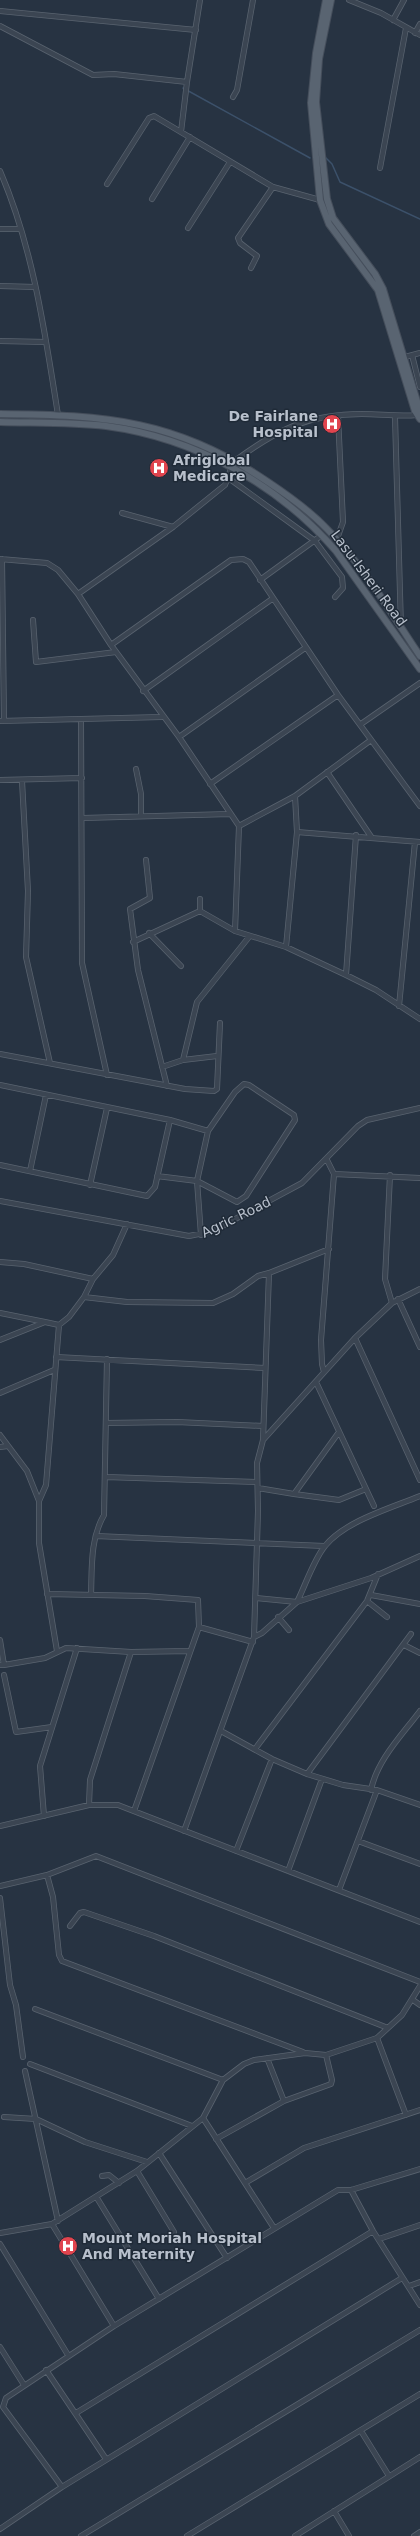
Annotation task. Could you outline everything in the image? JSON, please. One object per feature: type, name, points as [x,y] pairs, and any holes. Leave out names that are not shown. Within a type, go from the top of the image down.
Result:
[{"type":"main road","points":[[325,0],[311,98],[320,200],[329,224],[378,290],[419,415]]},
{"type":"main road","points":[[331,0],[320,59],[316,102],[328,199],[333,218],[375,274],[383,289],[404,357],[419,415]]},
{"type":"main road","name":"Lasu-Isheri Road","points":[[0,414],[58,415],[108,419],[172,433],[236,460],[302,506],[336,539],[420,656]]},
{"type":"main road","name":"Lasu-Isheri Road","points":[[0,422],[83,424],[136,432],[170,440],[232,466],[294,510],[322,535],[336,551],[420,669]]},
{"type":"street","points":[[181,132],[200,0]]},
{"type":"street","points":[[233,96],[237,90],[253,0]]},
{"type":"street","points":[[349,0],[367,6],[420,35]]},
{"type":"street","points":[[393,20],[404,0]]},
{"type":"street","points":[[0,10],[196,30]]},
{"type":"street","points":[[415,33],[420,24]]},
{"type":"street","points":[[0,26],[93,75],[114,74],[187,84]]},
{"type":"street","points":[[380,168],[406,28]]},
{"type":"street","points":[[107,184],[151,116],[190,137],[273,188],[320,200]]},
{"type":"street","points":[[152,199],[190,137]]},
{"type":"street","points":[[188,228],[230,162]]},
{"type":"street","points":[[0,171],[19,229],[35,288],[46,342],[58,415]]},
{"type":"street","points":[[251,268],[257,256],[240,243],[238,238],[273,188]]},
{"type":"street","points":[[0,229],[19,229]]},
{"type":"street","points":[[0,286],[35,288]]},
{"type":"street","points":[[0,341],[46,342]]},
{"type":"street","points":[[404,357],[420,353]]},
{"type":"street","points":[[412,355],[420,387]]},
{"type":"street","points":[[236,460],[259,444],[298,423],[338,416],[362,414],[395,417],[419,415]]},
{"type":"street","points":[[336,539],[343,522],[338,416]]},
{"type":"street","points":[[395,417],[401,628]]},
{"type":"street","points":[[78,594],[173,527],[225,485],[232,466]]},
{"type":"street","points":[[227,477],[315,541],[342,577],[343,588],[335,597]]},
{"type":"street","points":[[122,513],[173,527]]},
{"type":"street","points":[[260,580],[322,535]]},
{"type":"street","points":[[162,717],[2,721],[1,559],[51,564],[78,594],[143,691],[179,737],[230,814],[240,826],[235,931]]},
{"type":"street","points":[[111,645],[233,559],[249,562],[305,648],[420,806]]},
{"type":"street","points":[[143,691],[272,599]]},
{"type":"street","points":[[33,620],[36,662],[116,652]]},
{"type":"street","points":[[179,737],[305,648]]},
{"type":"street","points":[[361,724],[420,683]]},
{"type":"street","points":[[210,784],[338,695]]},
{"type":"street","points":[[81,720],[83,818],[81,926],[82,962],[107,1075]]},
{"type":"street","points":[[240,826],[295,796],[371,740]]},
{"type":"street","points":[[136,769],[141,794],[141,816]]},
{"type":"street","points":[[327,772],[372,838]]},
{"type":"street","points":[[0,780],[82,778]]},
{"type":"street","points":[[22,780],[28,891],[26,957],[50,1063]]},
{"type":"street","points":[[286,947],[297,832],[295,796]]},
{"type":"street","points":[[83,818],[230,814]]},
{"type":"street","points":[[297,832],[417,842],[399,1006]]},
{"type":"street","points":[[346,974],[356,836]]},
{"type":"street","points":[[146,860],[150,898],[130,909],[133,942],[138,970],[166,1086]]},
{"type":"street","points":[[200,899],[200,911]]},
{"type":"street","points":[[200,911],[235,931],[249,937],[286,947],[346,974],[376,990],[420,1018]]},
{"type":"street","points":[[133,942],[149,933],[200,911]]},
{"type":"street","points":[[149,933],[181,966]]},
{"type":"street","points":[[183,1060],[196,1002],[249,937]]},
{"type":"street","points":[[0,1054],[166,1086],[206,1091],[216,1090],[220,1024]]},
{"type":"street","points":[[162,1067],[183,1060],[217,1056]]},
{"type":"street","points":[[157,1176],[197,1181],[237,1202],[241,1201],[296,1120],[294,1115],[249,1085],[244,1084],[235,1092],[208,1131],[197,1181],[201,1235]]},
{"type":"street","points":[[0,1085],[170,1120],[208,1131]]},
{"type":"street","points":[[30,1171],[46,1095]]},
{"type":"street","points":[[90,1185],[107,1108]]},
{"type":"street","name":"Agric Road","points":[[0,1201],[189,1236],[201,1235],[213,1231],[299,1185],[327,1160],[358,1126],[367,1120],[420,1108]]},
{"type":"street","points":[[0,1165],[147,1196],[152,1193],[170,1120]]},
{"type":"street","points":[[324,1372],[322,1364],[321,1340],[334,1174],[327,1160]]},
{"type":"street","points":[[334,1174],[390,1175],[420,1178]]},
{"type":"street","points":[[390,1175],[385,1279],[392,1303]]},
{"type":"street","points":[[39,1501],[46,1485],[52,1437],[54,1370],[59,1326],[69,1317],[84,1298],[93,1279],[113,1255],[127,1224]]},
{"type":"street","points":[[84,1298],[127,1302],[213,1303],[233,1294],[258,1276],[329,1249]]},
{"type":"street","points":[[0,1262],[24,1264],[93,1279]]},
{"type":"street","points":[[184,1831],[253,1639],[256,1598],[257,1463],[262,1440],[263,1426],[269,1273]]},
{"type":"street","points":[[262,1440],[355,1338],[392,1303],[420,1289]]},
{"type":"street","points":[[398,1299],[420,1347]]},
{"type":"street","points":[[0,1313],[59,1326]]},
{"type":"street","points":[[0,1340],[45,1322]]},
{"type":"street","points":[[355,1338],[420,1480]]},
{"type":"street","points":[[56,1357],[265,1368]]},
{"type":"street","points":[[91,1595],[92,1548],[98,1524],[104,1515],[106,1477],[107,1359]]},
{"type":"street","points":[[0,1393],[54,1370]]},
{"type":"street","points":[[316,1382],[374,1506]]},
{"type":"street","points":[[106,1423],[177,1422],[263,1426]]},
{"type":"street","points":[[294,1494],[339,1432]]},
{"type":"street","points":[[0,1435],[27,1471],[39,1501],[39,1543],[57,1651]]},
{"type":"street","points":[[0,1447],[8,1446]]},
{"type":"street","points":[[106,1477],[257,1482]]},
{"type":"street","points":[[258,1488],[339,1500],[366,1489]]},
{"type":"street","points":[[297,1602],[324,1546],[345,1529],[420,1496]]},
{"type":"street","points":[[96,1536],[324,1546]]},
{"type":"street","points":[[199,1627],[253,1639],[262,1633],[278,1617],[297,1602],[378,1574],[420,1556]]},
{"type":"street","points":[[256,1749],[367,1601],[371,1595],[378,1574]]},
{"type":"street","points":[[47,1594],[198,1600],[199,1627],[134,1811]]},
{"type":"street","points":[[371,1595],[420,1604]]},
{"type":"street","points":[[256,1598],[297,1602]]},
{"type":"street","points":[[367,1601],[387,1617]]},
{"type":"street","points":[[278,1617],[289,1630]]},
{"type":"street","points":[[307,1774],[411,1634]]},
{"type":"street","points":[[0,1640],[2,1665],[45,1658],[57,1651],[77,1648],[131,1652],[190,1651]]},
{"type":"street","points":[[404,1645],[420,1653]]},
{"type":"street","points":[[44,1816],[40,1771],[77,1648]]},
{"type":"street","points":[[89,1805],[90,1780],[131,1652]]},
{"type":"street","points":[[4,1675],[16,1732],[52,1727]]},
{"type":"street","points":[[371,1790],[376,1773],[383,1761],[420,1711]]},
{"type":"street","points":[[221,1731],[272,1759],[322,1780],[377,1790],[420,1805]]},
{"type":"street","points":[[236,1851],[272,1759]]},
{"type":"street","points":[[288,1871],[322,1780]]},
{"type":"street","points":[[339,1890],[377,1790]]},
{"type":"street","points":[[0,1826],[89,1805],[111,1803],[420,1922]]},
{"type":"street","points":[[358,1841],[420,1864]]},
{"type":"street","points":[[0,1886],[47,1874],[96,1856],[420,1982]]},
{"type":"street","points":[[47,1874],[53,1897],[59,1955],[62,1961],[305,2053]]},
{"type":"street","points":[[0,1898],[10,1985],[16,2005],[22,2057]]},
{"type":"street","points":[[70,1926],[80,1912],[84,1912],[154,1936],[388,2028]]},
{"type":"street","points":[[0,2233],[52,2224],[97,2198],[137,2171],[204,2118],[223,2080],[244,2064],[267,2058],[305,2053],[326,2055],[377,2038],[413,2000],[420,1986]]},
{"type":"street","points":[[413,2000],[420,2005]]},
{"type":"street","points":[[35,2008],[223,2080]]},
{"type":"street","points":[[377,2038],[406,2115]]},
{"type":"street","points":[[216,2138],[284,2101],[331,2084],[332,2080],[326,2055]]},
{"type":"street","points":[[267,2058],[284,2101]]},
{"type":"street","points":[[30,2064],[192,2126]]},
{"type":"street","points":[[26,2071],[58,2221]]},
{"type":"street","points":[[245,2184],[304,2148],[420,2110]]},
{"type":"street","points":[[4,2117],[36,2119],[85,2142],[147,2162]]},
{"type":"street","points":[[204,2118],[274,2228]]},
{"type":"street","points":[[159,2153],[227,2258]]},
{"type":"street","points":[[62,2487],[3,2407],[6,2398],[68,2355],[114,2326],[160,2300],[274,2228],[338,2190],[351,2190],[420,2169]]},
{"type":"street","points":[[137,2171],[174,2232]]},
{"type":"street","points":[[102,2176],[109,2175],[119,2182]]},
{"type":"street","points":[[351,2190],[373,2231],[420,2305]]},
{"type":"street","points":[[97,2198],[160,2300]]},
{"type":"street","points":[[52,2224],[114,2326]]},
{"type":"street","points":[[379,2239],[420,2225]]},
{"type":"street","points":[[76,2413],[373,2231]]},
{"type":"street","points":[[0,2244],[68,2355]]},
{"type":"street","points":[[0,2529],[106,2459],[402,2278]]},
{"type":"street","points":[[409,2286],[420,2282]]},
{"type":"street","points":[[81,2536],[420,2330]]},
{"type":"street","points":[[0,2347],[24,2385]]},
{"type":"street","points":[[46,2370],[106,2459]]},
{"type":"street","points":[[187,2536],[420,2394]]},
{"type":"street","points":[[361,2431],[389,2476]]},
{"type":"street","points":[[295,2536],[420,2457]]},
{"type":"street","points":[[334,2511],[349,2536]]},
{"type":"street","points":[[414,2536],[420,2532]]},
{"type":"waterway","points":[[183,88],[310,158]]},
{"type":"waterway","points":[[324,156],[332,164],[340,182],[420,219]]},
{"type":"place","name":"De Fairlane Hospital","points":[[332,424]]},
{"type":"place","name":"Afriglobal Medicare","points":[[159,468]]},
{"type":"place","name":"Mount Moriah Hospital And Maternity","points":[[68,2246]]}]
